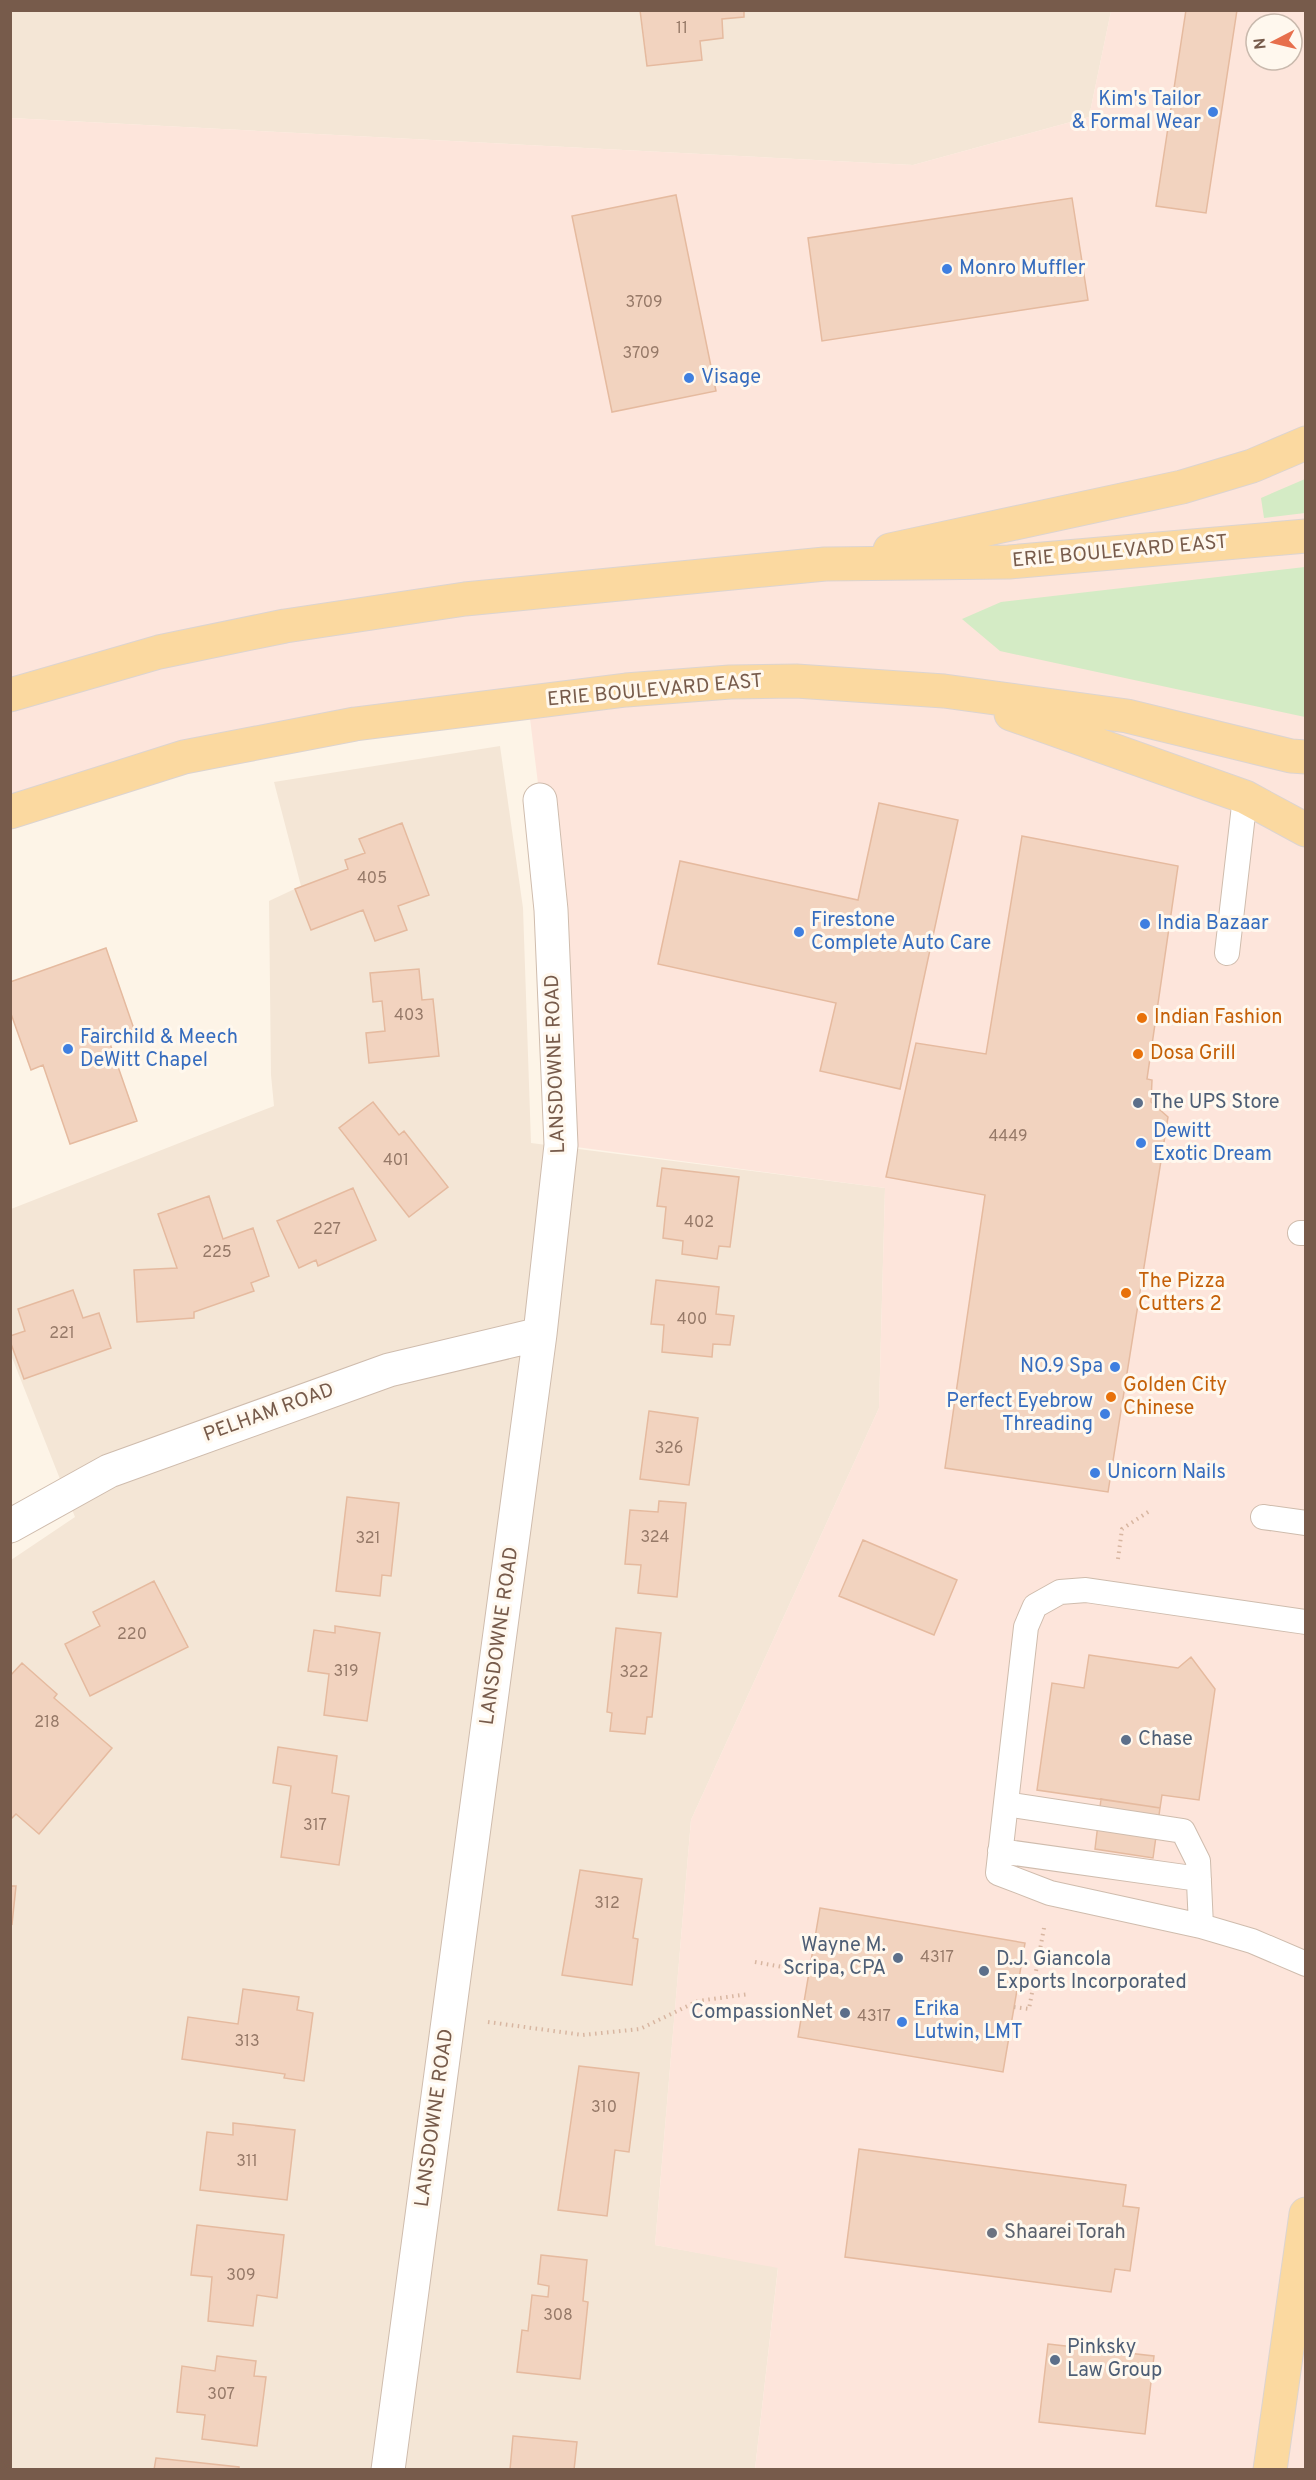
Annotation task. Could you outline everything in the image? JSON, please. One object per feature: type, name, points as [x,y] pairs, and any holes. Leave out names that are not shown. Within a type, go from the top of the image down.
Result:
[{"type":"main road","points":[[825,564],[1182,488],[1252,466],[1305,443]]},
{"type":"main road","name":"ERIE BOULEVARD EAST","points":[[10,695],[159,652],[320,621],[465,599],[825,564],[1009,562],[1305,536]]},
{"type":"main road","name":"ERIE BOULEVARD EAST","points":[[10,812],[184,757],[355,724],[626,690],[730,682],[796,681],[944,691],[1127,716],[1291,756],[1305,757]]},
{"type":"main road","points":[[944,691],[1245,797],[1305,830]]},
{"type":"main road","points":[[1270,2469],[1305,2214]]},
{"type":"street","name":"LANSDOWNE ROAD","points":[[387,2469],[540,1334],[561,1145],[551,910],[540,800]]},
{"type":"street","name":"PELHAM ROAD","points":[[10,1527],[109,1471],[389,1370],[540,1334]]},
{"type":"lane","points":[[10,681],[45,684]]},
{"type":"lane","points":[[1227,953],[1245,797]]},
{"type":"lane","points":[[1263,1517],[1305,1523]]},
{"type":"lane","points":[[1305,1622],[1086,1590],[1060,1592],[1035,1606],[1026,1627],[998,1873],[1050,1893],[1201,1926],[1252,1941],[1305,1964]]},
{"type":"lane","points":[[1006,1804],[1183,1831],[1198,1861],[1201,1926]]},
{"type":"lane","points":[[1000,1851],[1199,1879]]},
{"type":"path","points":[[1115,1594],[1122,1529],[1151,1510]]},
{"type":"path","points":[[1014,2007],[1029,2009],[1042,1938]]},
{"type":"path","points":[[755,1962],[810,1972]]},
{"type":"path","points":[[448,2016],[583,2035],[640,2029],[698,2001],[749,1994]]},
{"type":"shaded area","points":[[10,11],[1111,11],[1089,117],[913,165],[11,118]]},
{"type":"shaded area","points":[[1111,11],[1305,11],[1305,2469],[755,2469],[778,2268],[655,2245],[691,1820],[879,1408],[885,1188],[561,1145],[540,800],[528,702],[355,724],[11,812],[10,118],[913,165],[1089,117]]},
{"type":"shaded area","points":[[500,746],[523,908],[531,1143],[885,1188],[879,1408],[691,1820],[655,2245],[778,2267],[755,2469],[11,2469],[11,1560],[75,1517],[11,1355],[11,1209],[274,1106],[271,1075],[269,901],[301,886],[274,782]]},
{"type":"green space","points":[[1305,479],[1305,513],[1264,518],[1261,498]]},
{"type":"green space","points":[[1305,567],[1305,717],[1000,651],[962,619],[1001,602]]},
{"type":"building","points":[[640,10],[744,10],[744,17],[722,19],[723,38],[700,41],[702,60],[647,66]]},
{"type":"building","points":[[1186,10],[1237,10],[1206,213],[1156,206]]},
{"type":"building","points":[[676,195],[716,391],[612,412],[572,216]]},
{"type":"building","name":"Monro Muffler","points":[[1072,198],[1088,300],[822,341],[808,238]]},
{"type":"building","name":"Firestone Complete Auto Care","points":[[879,803],[958,820],[900,1089],[820,1071],[836,1003],[658,964],[680,861],[858,900]]},
{"type":"building","points":[[402,823],[429,895],[398,906],[407,930],[375,941],[363,910],[311,930],[295,889],[348,869],[345,860],[365,853],[359,839]]},
{"type":"building","points":[[1022,836],[1178,866],[1147,1079],[1152,1080],[1151,1102],[1168,1117],[1108,1492],[945,1468],[985,1195],[886,1177],[916,1043],[986,1054]]},
{"type":"building","name":"Fairchild & Meech DeWitt Chapel","points":[[106,948],[134,1029],[108,1038],[137,1121],[70,1144],[43,1065],[31,1070],[10,1011],[10,982]]},
{"type":"building","points":[[419,969],[422,1000],[433,999],[439,1056],[369,1063],[366,1033],[385,1031],[382,1001],[373,1002],[370,973]]},
{"type":"building","points":[[373,1102],[399,1135],[404,1131],[448,1187],[409,1217],[339,1128]]},
{"type":"building","points":[[662,1168],[739,1177],[730,1247],[719,1246],[717,1259],[682,1254],[683,1241],[663,1238],[666,1207],[657,1206]]},
{"type":"building","points":[[353,1188],[376,1240],[318,1266],[316,1260],[299,1268],[277,1221]]},
{"type":"building","points":[[209,1196],[223,1239],[253,1228],[269,1276],[251,1283],[254,1291],[194,1312],[194,1318],[137,1322],[134,1270],[177,1268],[158,1214]]},
{"type":"building","points":[[656,1280],[719,1287],[716,1314],[734,1316],[730,1345],[713,1344],[712,1357],[662,1352],[664,1325],[651,1324]]},
{"type":"building","points":[[73,1290],[83,1318],[99,1313],[111,1348],[24,1379],[10,1341],[10,1336],[25,1331],[18,1309]]},
{"type":"building","points":[[649,1411],[698,1418],[689,1485],[640,1479]]},
{"type":"building","points":[[347,1497],[399,1503],[391,1576],[382,1575],[380,1596],[336,1591]]},
{"type":"building","points":[[659,1501],[686,1503],[677,1597],[638,1593],[641,1565],[625,1564],[630,1510],[658,1512]]},
{"type":"building","points":[[863,1540],[957,1580],[934,1635],[839,1596]]},
{"type":"building","points":[[154,1581],[188,1647],[90,1696],[65,1644],[100,1626],[93,1612]]},
{"type":"building","points":[[335,1626],[380,1633],[367,1721],[324,1715],[329,1674],[308,1671],[314,1630],[335,1633]]},
{"type":"building","points":[[616,1628],[661,1633],[652,1717],[647,1717],[645,1734],[610,1731],[612,1713],[607,1712]]},
{"type":"building","name":"Chase","points":[[1089,1655],[1178,1668],[1191,1657],[1215,1689],[1199,1800],[1162,1795],[1160,1808],[1037,1790],[1052,1683],[1084,1688]]},
{"type":"building","points":[[22,1663],[57,1694],[54,1698],[112,1748],[39,1834],[16,1814],[10,1820],[10,1676]]},
{"type":"building","points":[[278,1747],[337,1756],[332,1793],[349,1796],[339,1865],[281,1857],[291,1786],[273,1783]]},
{"type":"building","points":[[1101,1799],[1160,1808],[1153,1858],[1095,1849]]},
{"type":"building","points":[[580,1870],[642,1879],[633,1938],[638,1939],[632,1985],[562,1975]]},
{"type":"building","points":[[10,1886],[16,1886],[12,1924],[10,1923]]},
{"type":"building","points":[[820,1908],[1025,1943],[1003,2072],[798,2037]]},
{"type":"building","points":[[243,1989],[299,1997],[297,2010],[313,2013],[304,2081],[284,2078],[285,2074],[182,2059],[188,2017],[238,2024]]},
{"type":"building","points":[[579,2066],[639,2073],[629,2152],[615,2150],[607,2216],[558,2210]]},
{"type":"building","points":[[233,2123],[295,2130],[287,2200],[200,2190],[207,2132],[233,2135]]},
{"type":"building","name":"Shaarei Torah","points":[[859,2149],[1126,2185],[1123,2206],[1139,2208],[1130,2271],[1115,2269],[1111,2292],[845,2257]]},
{"type":"building","points":[[197,2225],[284,2235],[277,2298],[257,2295],[253,2326],[208,2321],[212,2277],[191,2275]]},
{"type":"building","points":[[541,2255],[587,2260],[583,2301],[588,2302],[580,2379],[517,2372],[522,2330],[528,2331],[532,2295],[548,2297],[549,2286],[538,2284]]},
{"type":"building","points":[[1048,2344],[1154,2356],[1145,2434],[1039,2422]]},
{"type":"building","points":[[217,2356],[256,2361],[254,2376],[266,2377],[257,2446],[202,2439],[205,2415],[177,2412],[182,2366],[215,2371]]},
{"type":"building","points":[[513,2436],[577,2442],[574,2470],[510,2470]]},
{"type":"building","points":[[156,2458],[239,2467],[239,2470],[154,2470]]},
{"type":"place","name":"Kim's Tailor & Formal Wear","points":[[1213,112]]},
{"type":"place","name":"Monro Muffler","points":[[947,269]]},
{"type":"place","name":"Visage","points":[[689,378]]},
{"type":"place","name":"India Bazaar","points":[[1145,924]]},
{"type":"place","name":"Firestone Complete Auto Care","points":[[799,932]]},
{"type":"place","name":"Indian Fashion","points":[[1142,1018]]},
{"type":"place","name":"Fairchild & Meech DeWitt Chapel","points":[[68,1049]]},
{"type":"place","name":"Dosa Grill","points":[[1138,1054]]},
{"type":"place","name":"The UPS Store","points":[[1138,1103]]},
{"type":"place","name":"Dewitt Exotic Dream","points":[[1141,1143]]},
{"type":"place","name":"The Pizza Cutters 2","points":[[1126,1293]]},
{"type":"place","name":"NO.9 Spa","points":[[1115,1367]]},
{"type":"place","name":"Golden City Chinese","points":[[1111,1397]]},
{"type":"place","name":"Perfect Eyebrow Threading","points":[[1105,1414]]},
{"type":"place","name":"Unicorn Nails","points":[[1095,1473]]},
{"type":"place","name":"Chase","points":[[1126,1740]]},
{"type":"place","name":"Wayne M. Scripa, CPA","points":[[898,1958]]},
{"type":"place","name":"D.J. Giancola Exports Incorporated","points":[[984,1971]]},
{"type":"place","name":"CompassionNet","points":[[845,2013]]},
{"type":"place","name":"Erika Lutwin, LMT","points":[[902,2022]]},
{"type":"place","name":"Shaarei Torah","points":[[992,2233]]},
{"type":"place","name":"Pinksky Law Group","points":[[1055,2360]]}]
